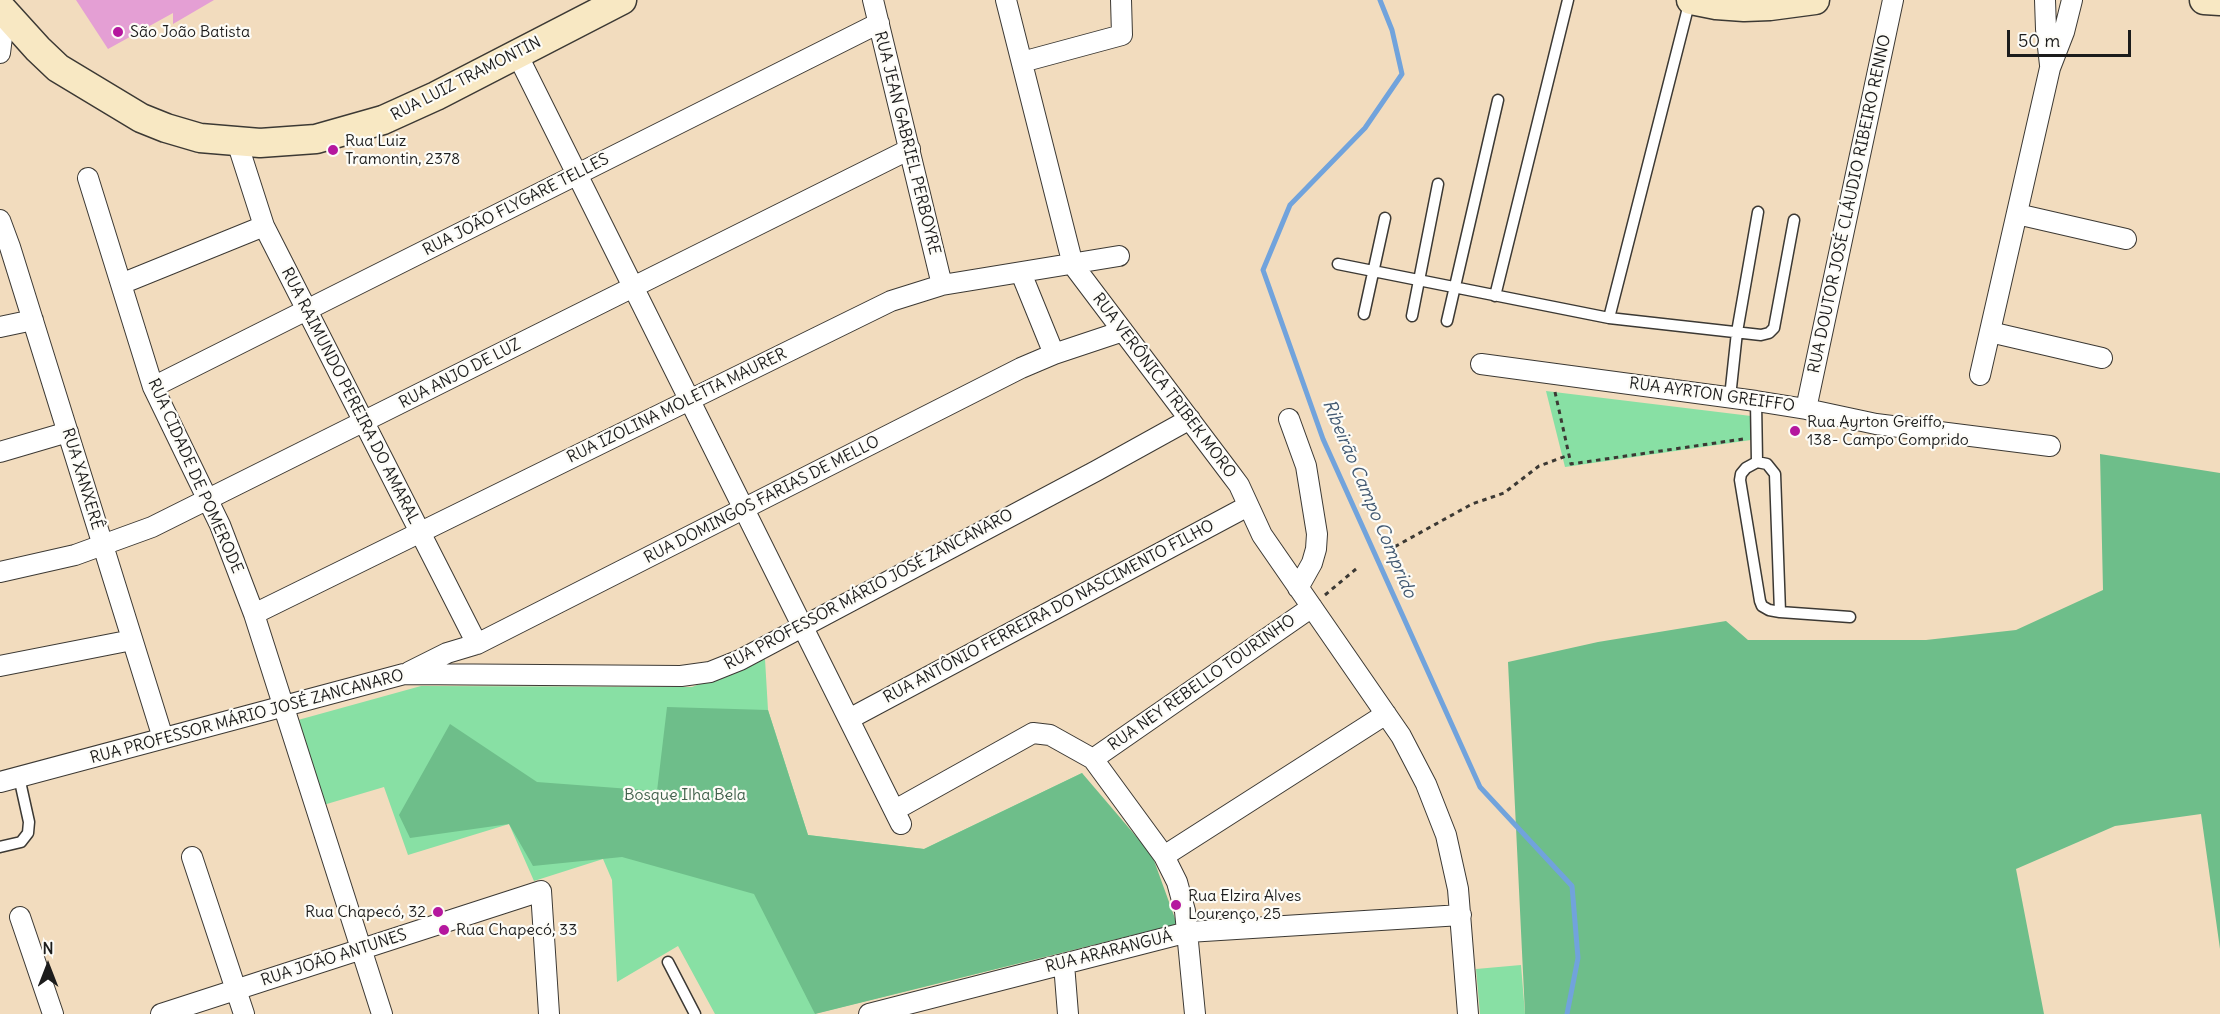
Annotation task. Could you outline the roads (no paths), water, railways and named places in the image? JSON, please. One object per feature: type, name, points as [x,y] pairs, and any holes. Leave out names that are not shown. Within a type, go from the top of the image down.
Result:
[{"type":"main road","name":"RUA LUIZ TRAMONTIN","points":[[7,7],[11,46],[58,68],[141,118],[200,138],[237,142],[278,142],[306,140],[364,127],[416,106],[622,0]]},
{"type":"main road","points":[[1690,0],[1744,7],[1815,0]]},
{"type":"main road","points":[[2204,0],[2220,1]]},
{"type":"main road","name":"RUA LUIZ TRAMONTIN","points":[[7,7],[99,92]]},
{"type":"street","name":"RUA JEAN GABRIEL PERBOYRE","points":[[873,0],[942,285]]},
{"type":"street","name":"RUA VERÔNICA TRIBEK MORO","points":[[1006,0],[1073,265],[1230,473],[1262,535],[1386,714],[1414,760],[1436,810],[1452,860],[1461,915],[1468,1014]]},
{"type":"street","points":[[1022,62],[1122,35],[1121,0]]},
{"type":"street","name":"RUA DOUTOR JOSÉ CLÁUDIO RIBEIRO RENNO","points":[[1806,409],[1893,0]]},
{"type":"street","points":[[2045,0],[2050,68]]},
{"type":"street","points":[[1980,375],[2050,68],[2064,32],[2072,0]]},
{"type":"street","name":"RUA JOÃO FLYGARE TELLES","points":[[153,387],[879,23]]},
{"type":"street","points":[[518,54],[898,817],[1033,733],[1050,735],[1092,759],[1164,856],[1183,898],[1195,1014]]},
{"type":"street","name":"RUA RAIMUNDO PEREIRA DO AMARAL","points":[[237,142],[264,226],[477,644]]},
{"type":"street","name":"RUA ANJO DE LUZ","points":[[0,572],[103,546],[152,527],[910,149]]},
{"type":"street","name":"RUA CIDADE DE POMERODE","points":[[88,178],[153,387],[208,500],[254,614],[382,1014]]},
{"type":"street","points":[[2017,214],[2126,239]]},
{"type":"street","name":"RUA XANXERÊ","points":[[0,220],[163,738]]},
{"type":"street","points":[[121,284],[264,226]]},
{"type":"street","name":"RUA IZOLINA MOLETTA MAURER","points":[[254,614],[875,308],[916,292],[942,285],[1119,256]]},
{"type":"street","points":[[1021,273],[1054,354]]},
{"type":"street","points":[[0,327],[33,320]]},
{"type":"street","name":"RUA DOMINGOS FARIAS DE MELLO","points":[[404,674],[447,653],[477,644],[1020,368],[1123,331]]},
{"type":"street","points":[[1990,332],[2102,358]]},
{"type":"street","name":"RUA AYRTON GREIFFO","points":[[1481,364],[1730,397],[1806,409],[1876,424],[2050,446]]},
{"type":"street","name":"RUA PROFESSOR MÁRIO JOSÉ ZANCANARO","points":[[9,779],[404,674],[696,674],[725,667],[1190,419]]},
{"type":"street","points":[[1289,419],[1305,466],[1317,534],[1312,562],[1298,588]]},
{"type":"street","points":[[0,452],[68,432]]},
{"type":"street","name":"RUA ANTÔNIO FERREIRA DO NASCIMENTO FILHO","points":[[849,719],[1248,506]]},
{"type":"street","name":"RUA NEY REBELLO TOURINHO","points":[[1092,759],[1312,607]]},
{"type":"street","points":[[0,666],[132,640]]},
{"type":"street","points":[[1164,856],[1386,714]]},
{"type":"street","points":[[192,857],[244,1014]]},
{"type":"street","name":"RUA JOÃO ANTUNES","points":[[160,1014],[541,891],[549,1014]]},
{"type":"street","name":"RUA ARARANGUÁ","points":[[870,1014],[941,1005],[1064,964],[1188,932],[1461,915]]},
{"type":"street","points":[[20,917],[53,1014]]},
{"type":"street","points":[[1064,964],[1068,1014]]},
{"type":"lane","points":[[1495,296],[1568,0]]},
{"type":"lane","points":[[1609,318],[1690,0]]},
{"type":"lane","points":[[1447,321],[1498,100]]},
{"type":"lane","points":[[1412,316],[1438,184]]},
{"type":"lane","points":[[1730,397],[1737,332],[1758,212]]},
{"type":"lane","points":[[1364,314],[1385,218]]},
{"type":"lane","points":[[1338,264],[1609,318],[1761,335],[1769,333],[1774,328],[1794,220]]},
{"type":"lane","points":[[1756,401],[1757,462]]},
{"type":"lane","points":[[1780,612],[1775,474],[1767,464],[1757,462],[1746,468],[1740,480],[1762,606],[1780,612],[1850,617]]},
{"type":"lane","points":[[0,847],[21,842],[28,833],[29,822],[9,779]]},
{"type":"lane","points":[[668,962],[695,1014]]},
{"type":"waterway","name":"Ribeirão Campo Comprido","points":[[1380,0],[1392,30],[1402,74],[1365,128],[1290,205],[1263,270],[1323,439],[1480,787],[1572,886],[1578,958],[1567,1014]]},
{"type":"place","name":"São João Batista","points":[[118,32]]},
{"type":"place","name":"Rua Luiz Tramontin, 2378","points":[[333,150]]},
{"type":"place","name":"Rua Ayrton Greiffo, 138- Campo Comprido","points":[[1795,431]]},
{"type":"place","name":"Rua Elzira Alves Lourenço, 25","points":[[1176,905]]},
{"type":"place","name":"Rua Chapecó, 32","points":[[438,912]]},
{"type":"place","name":"Rua Chapecó, 33","points":[[444,930]]},
{"type":"park label","name":"Bosque Ilha Bela","points":[[685,795]]}]
